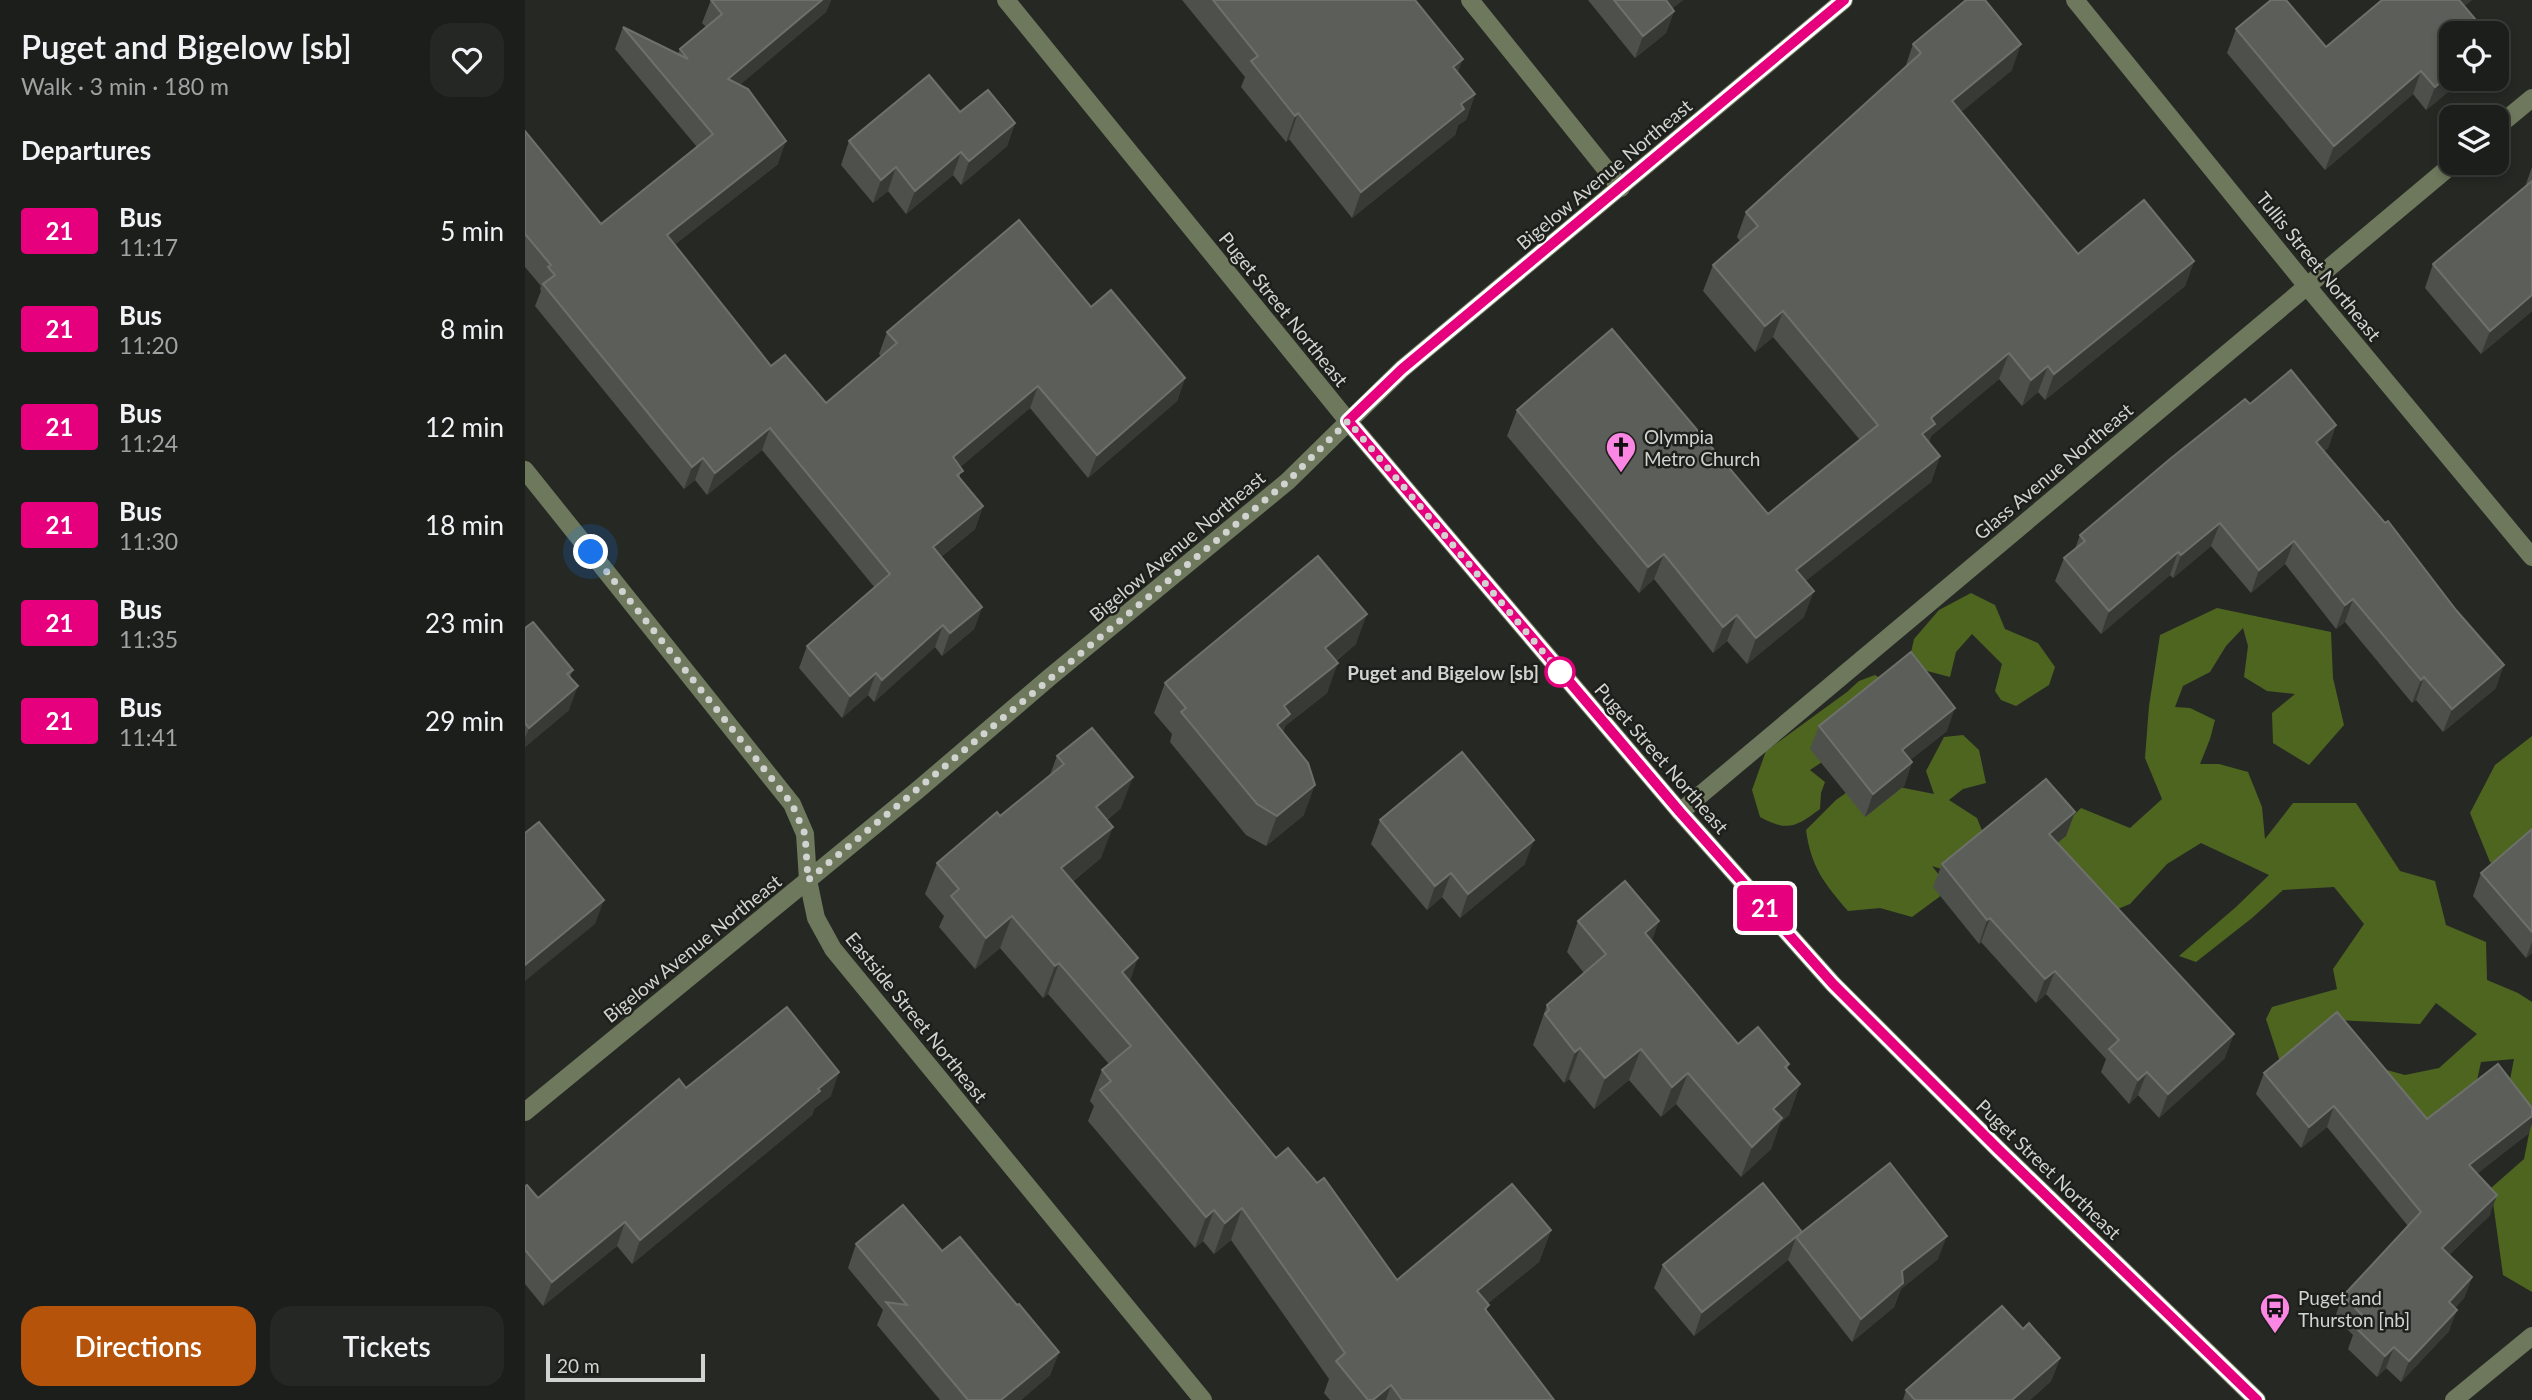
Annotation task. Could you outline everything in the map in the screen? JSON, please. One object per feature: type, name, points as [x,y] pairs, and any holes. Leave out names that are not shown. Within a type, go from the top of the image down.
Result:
[{"type":"street","name":"Puget Street Northeast","points":[[1006,0],[1348,421],[1680,812],[1833,984],[1999,1150],[2257,1400]]},
{"type":"street","points":[[1470,0],[1621,188]]},
{"type":"street","name":"Bigelow Avenue Northeast","points":[[525,1112],[1288,481],[1402,369],[1844,0]]},
{"type":"street","name":"Tullis Street Northeast","points":[[2075,0],[2532,557]]},
{"type":"street","points":[[2509,117],[2532,98]]},
{"type":"street","name":"Glass Avenue Northeast","points":[[1680,812],[2440,175]]},
{"type":"street","name":"Eastside Street Northeast","points":[[525,470],[792,804],[805,834],[808,880],[816,918],[833,949],[1203,1400]]},
{"type":"street","points":[[2454,1400],[2532,1336]]},
{"type":"green space","points":[[1971,593],[1995,605],[2005,629],[2038,643],[2055,667],[2049,685],[2016,706],[2001,700],[1995,691],[2002,664],[1972,634],[1956,652],[1950,677],[1908,666],[1914,639],[1939,610]]},
{"type":"green space","points":[[2217,608],[2331,632],[2333,678],[2344,725],[2309,765],[2273,743],[2272,713],[2295,694],[2267,691],[2244,677],[2248,646],[2243,628],[2226,646],[2210,672],[2183,686],[2175,707],[2190,708],[2215,720],[2200,764],[2219,764],[2248,772],[2262,807],[2265,839],[2293,803],[2356,803],[2400,871],[2435,881],[2446,925],[2486,942],[2487,980],[2532,1002],[2532,1118],[2507,1095],[2514,1059],[2481,1062],[2467,1126],[2430,1126],[2361,1063],[2405,1075],[2439,1068],[2477,1034],[2436,1003],[2420,1024],[2335,1020],[2284,1074],[2266,1019],[2272,1007],[2337,989],[2333,969],[2364,924],[2334,887],[2283,890],[2196,962],[2179,956],[2269,875],[2201,843],[2167,864],[2130,904],[2083,923],[2051,838],[2081,808],[2130,828],[2162,799],[2145,758],[2149,706],[2160,635]]},
{"type":"green space","points":[[1875,675],[1883,680],[1825,760],[1810,770],[1825,782],[1820,809],[1798,823],[1785,826],[1760,817],[1752,790],[1766,751],[1859,681]]},
{"type":"green space","points":[[1963,735],[1979,750],[1986,783],[1963,789],[1949,800],[1977,818],[1985,838],[1964,876],[1932,866],[1950,889],[1912,917],[1880,908],[1848,911],[1815,865],[1806,830],[1836,800],[1864,780],[1934,794],[1926,771],[1944,737]]},
{"type":"green space","points":[[2532,736],[2532,884],[2490,862],[2470,813],[2495,765]]},
{"type":"green space","points":[[2532,1119],[2532,1292],[2503,1275],[2491,1188],[2524,1159]]},
{"type":"building","points":[[711,0],[822,0],[728,79],[748,89],[786,141],[667,235],[771,366],[785,355],[826,403],[897,343],[887,332],[1019,220],[1091,307],[1111,290],[1185,378],[1097,455],[1038,386],[953,457],[963,471],[957,475],[983,506],[933,547],[982,607],[950,633],[943,625],[882,680],[876,673],[850,696],[807,646],[890,574],[770,428],[715,473],[703,458],[692,467],[543,284],[555,275],[548,267],[551,265],[525,234],[525,131],[601,224],[713,134],[623,27],[688,59],[680,49],[722,14]]},
{"type":"building","points":[[1213,0],[1415,0],[1463,59],[1453,67],[1475,94],[1461,104],[1464,109],[1361,192],[1298,113],[1295,116],[1251,61],[1258,56]]},
{"type":"building","points":[[1614,0],[1666,0],[1674,11],[1643,36]]},
{"type":"building","points":[[1966,0],[1985,0],[2021,44],[1952,101],[2078,254],[2144,200],[2194,261],[2054,374],[2048,366],[2031,380],[2009,353],[1931,418],[1935,424],[1922,434],[1940,456],[1796,570],[1814,591],[1756,638],[1737,615],[1723,627],[1664,554],[1648,567],[1517,410],[1612,329],[1768,514],[1878,425],[1783,311],[1765,326],[1713,265],[1758,226],[1746,212],[1921,53],[1913,44]]},
{"type":"building","points":[[2271,0],[2286,0],[2326,47],[2382,0],[2459,0],[2477,21],[2439,21],[2439,83],[2435,87],[2421,71],[2334,146],[2236,29]]},
{"type":"building","points":[[929,75],[960,112],[988,90],[1015,123],[969,161],[961,152],[915,191],[896,167],[881,180],[849,141]]},
{"type":"building","points":[[2532,181],[2532,295],[2490,331],[2433,264]]},
{"type":"building","points":[[2291,370],[2336,425],[2316,442],[2385,523],[2388,521],[2456,610],[2504,665],[2452,709],[2424,677],[2421,680],[2353,599],[2345,605],[2294,541],[2259,570],[2220,523],[2181,555],[2178,552],[2109,611],[2064,558],[2085,541],[2080,535],[2170,459],[2245,399],[2250,404]]},
{"type":"building","points":[[1318,556],[1367,614],[1325,648],[1338,663],[1284,706],[1290,714],[1277,725],[1308,763],[1315,785],[1277,816],[1257,804],[1181,712],[1186,708],[1165,683]]},
{"type":"building","points":[[533,622],[573,670],[567,674],[578,686],[529,728],[525,723],[525,628]]},
{"type":"building","points":[[1911,652],[1955,708],[1902,750],[1912,762],[1873,794],[1819,726]]},
{"type":"building","points":[[1092,728],[1133,777],[1096,807],[1113,827],[1061,868],[1138,958],[1122,972],[1276,1158],[1288,1148],[1317,1183],[1324,1178],[1397,1280],[1512,1184],[1551,1230],[1477,1291],[1489,1305],[1485,1309],[1554,1400],[1402,1400],[1391,1385],[1373,1400],[1368,1400],[1336,1361],[1345,1353],[1242,1208],[1225,1223],[1214,1210],[1206,1217],[1100,1090],[1111,1081],[1102,1070],[1131,1046],[1059,963],[1055,966],[1012,916],[986,938],[951,896],[959,889],[937,863],[997,812],[1000,816],[1064,764],[1057,756]]},
{"type":"building","points":[[1462,752],[1534,840],[1468,894],[1451,873],[1435,886],[1380,820]]},
{"type":"building","points":[[2046,779],[2075,812],[2049,834],[2234,1034],[2168,1094],[2147,1072],[2138,1080],[2109,1049],[2119,1040],[2055,971],[2045,979],[1990,918],[1987,920],[1942,864]]},
{"type":"building","points":[[539,822],[604,900],[525,965],[525,833]]},
{"type":"building","points":[[2532,829],[2532,932],[2481,873]]},
{"type":"building","points":[[1625,881],[1659,921],[1645,933],[1738,1044],[1758,1027],[1789,1064],[1785,1067],[1800,1084],[1773,1109],[1782,1118],[1752,1147],[1688,1073],[1672,1087],[1641,1049],[1605,1078],[1580,1048],[1575,1052],[1545,1014],[1549,1010],[1547,1005],[1606,954],[1578,921]]},
{"type":"building","points":[[787,1007],[839,1072],[818,1089],[820,1091],[640,1240],[625,1222],[552,1282],[525,1250],[525,1186],[538,1198],[679,1079],[686,1088]]},
{"type":"building","points":[[2337,1012],[2427,1119],[2498,1064],[2532,1108],[2532,1116],[2469,1165],[2497,1195],[2442,1248],[2472,1277],[2449,1302],[2457,1310],[2409,1361],[2394,1347],[2385,1356],[2356,1328],[2365,1318],[2343,1296],[2421,1212],[2334,1106],[2309,1127],[2264,1073]]},
{"type":"building","points":[[1890,1163],[1947,1236],[1902,1271],[1903,1283],[1861,1319],[1796,1237]]},
{"type":"building","points":[[1763,1183],[1802,1232],[1702,1312],[1663,1265]]},
{"type":"building","points":[[903,1205],[942,1251],[960,1237],[1059,1352],[1001,1400],[968,1400],[886,1302],[907,1305],[856,1244]]},
{"type":"building","points":[[2002,1306],[2023,1329],[2029,1323],[2060,1358],[2012,1400],[1915,1400],[1906,1390]]},
{"type":"bus line","name":"21","points":[[1844,0],[1402,369],[1348,421],[1680,812],[1833,984],[1999,1150],[2257,1400]]},
{"type":"place","name":"Olympia Metro Church","points":[[1621,474]]},
{"type":"place","name":"Puget and Bigelow [sb]","points":[[1560,672]]},
{"type":"place","name":"Puget and Thurston [nb]","points":[[2275,1335]]},
{"type":"route","points":[[591,552],[792,804],[805,834],[808,880],[1288,481],[1348,421],[1560,672]]}]
